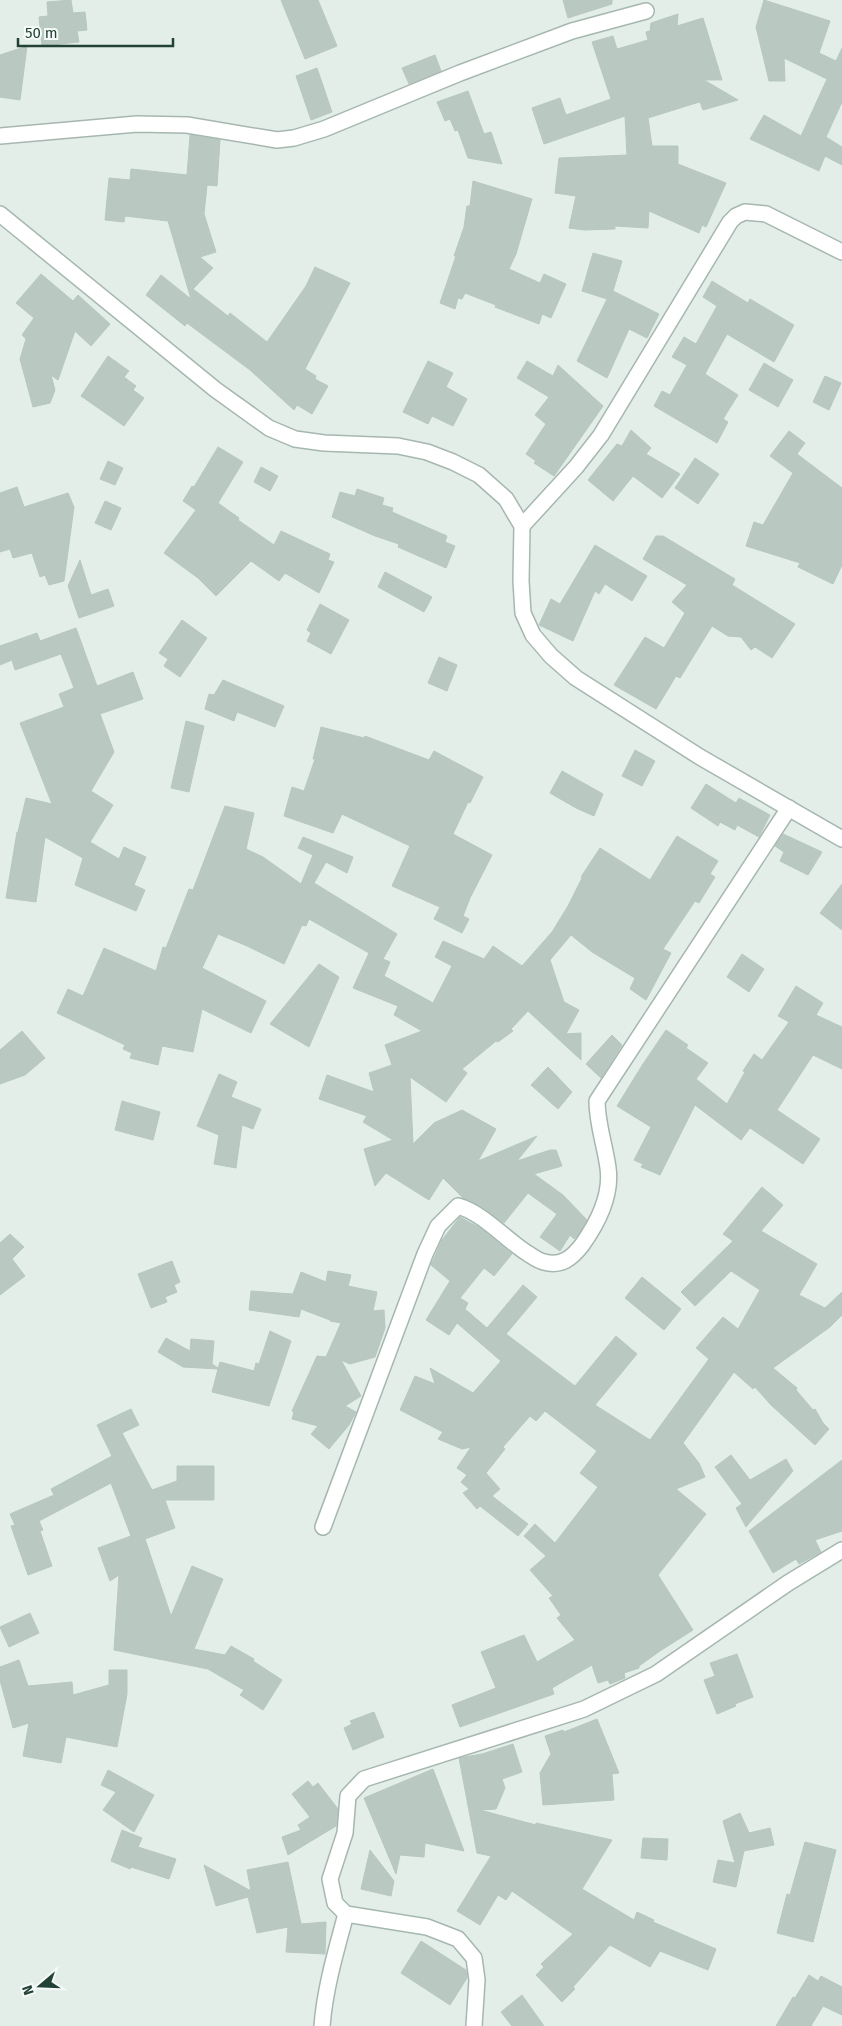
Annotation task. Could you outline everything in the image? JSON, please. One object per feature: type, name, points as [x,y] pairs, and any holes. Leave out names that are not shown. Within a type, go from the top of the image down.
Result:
[{"type":"street","points":[[0,136],[137,124],[187,125],[277,140],[294,138],[324,129],[460,73],[572,31],[646,11]]},
{"type":"street","points":[[522,526],[576,467],[601,435],[730,222],[736,216],[745,212],[766,214],[842,252]]},
{"type":"street","points":[[0,214],[216,390],[269,428],[295,439],[324,444],[398,446],[427,452],[480,475],[506,499],[522,526],[521,581],[523,613],[533,635],[551,656],[576,678],[700,756],[842,839]]},
{"type":"street","points":[[323,1528],[425,1254],[438,1226],[458,1206],[469,1209],[514,1244],[543,1262],[560,1264],[574,1257],[595,1226],[608,1192],[608,1170],[597,1118],[597,1101],[789,808]]},
{"type":"street","points":[[474,2026],[477,1980],[474,1958],[458,1939],[427,1927],[346,1914],[335,1904],[330,1879],[345,1833],[348,1796],[364,1779],[584,1710],[656,1674],[788,1583],[842,1550]]},
{"type":"street","points":[[322,2026],[331,1970],[346,1914]]},
{"type":"building","points":[[71,0],[73,13],[85,12],[87,30],[77,31],[79,42],[42,46],[39,17],[48,16],[47,2]]},
{"type":"building","points":[[281,0],[318,0],[337,46],[305,59]]},
{"type":"building","points":[[563,0],[612,0],[612,4],[568,18]]},
{"type":"building","points":[[764,0],[830,21],[819,53],[836,61],[842,48],[842,102],[826,137],[842,147],[842,165],[825,156],[819,171],[750,139],[764,115],[801,136],[827,79],[784,58],[785,81],[769,81],[756,27]]},
{"type":"building","points":[[678,14],[677,26],[703,18],[722,80],[704,80],[738,100],[703,110],[700,102],[648,118],[652,146],[678,146],[678,164],[726,183],[706,227],[702,225],[699,233],[649,211],[648,228],[615,226],[615,229],[584,230],[569,228],[576,196],[555,193],[559,158],[627,155],[625,116],[544,144],[532,108],[560,98],[566,115],[611,99],[592,42],[613,36],[617,49],[648,40],[646,32],[650,31],[651,23]]},
{"type":"building","points":[[27,46],[20,100],[0,97],[0,55]]},
{"type":"building","points":[[435,55],[441,71],[409,84],[402,68]]},
{"type":"building","points":[[317,68],[332,112],[311,120],[296,76]]},
{"type":"building","points":[[468,91],[484,134],[491,132],[502,164],[468,158],[458,130],[455,131],[450,119],[445,121],[437,102]]},
{"type":"building","points":[[190,135],[220,140],[217,186],[207,185],[204,214],[216,252],[200,257],[213,268],[193,289],[228,316],[230,313],[267,342],[306,286],[315,267],[350,283],[305,369],[316,376],[315,379],[328,386],[312,414],[297,405],[294,410],[250,370],[187,323],[185,326],[146,295],[161,275],[191,299],[168,221],[125,216],[124,222],[105,220],[109,178],[130,180],[131,169],[187,175]]},
{"type":"building","points":[[473,181],[532,199],[516,254],[509,269],[540,283],[544,274],[566,284],[551,318],[542,314],[539,324],[465,293],[462,299],[458,298],[455,309],[440,303],[456,256],[454,256],[464,227],[467,206],[470,206]]},
{"type":"building","points":[[593,253],[622,261],[613,291],[659,314],[647,338],[629,329],[607,378],[577,361],[607,299],[582,291]]},
{"type":"building","points":[[41,274],[73,301],[78,295],[110,324],[91,346],[75,331],[58,380],[51,375],[55,390],[50,403],[33,407],[20,359],[26,339],[22,335],[34,318],[16,303]]},
{"type":"building","points":[[712,281],[748,303],[750,299],[794,325],[774,362],[727,334],[705,374],[738,395],[723,419],[728,422],[717,443],[654,406],[662,391],[670,395],[687,365],[672,357],[684,337],[696,344],[717,306],[703,297]]},
{"type":"building","points":[[108,356],[129,371],[124,377],[136,386],[133,390],[144,398],[124,426],[81,396]]},
{"type":"building","points":[[428,361],[453,373],[446,387],[467,399],[453,426],[432,416],[428,424],[403,412]]},
{"type":"building","points":[[527,361],[553,376],[558,365],[603,406],[554,476],[534,463],[536,461],[526,454],[546,424],[535,415],[549,397],[517,378]]},
{"type":"building","points":[[764,363],[793,380],[778,407],[749,390]]},
{"type":"building","points":[[825,376],[841,383],[829,410],[813,402]]},
{"type":"building","points":[[631,430],[651,448],[646,454],[680,474],[662,498],[633,476],[613,501],[588,480],[617,444],[622,446]]},
{"type":"building","points":[[789,431],[805,443],[797,454],[842,488],[842,565],[833,584],[798,567],[800,563],[746,546],[754,522],[763,525],[793,473],[770,456]]},
{"type":"building","points":[[218,447],[243,462],[218,503],[239,518],[238,520],[274,545],[281,531],[330,554],[328,560],[334,562],[319,593],[285,573],[279,581],[251,561],[216,596],[198,578],[164,553],[196,510],[183,501],[192,486],[194,487]]},
{"type":"building","points":[[695,458],[719,474],[698,504],[675,488]]},
{"type":"building","points":[[108,461],[123,468],[115,485],[100,479]]},
{"type":"building","points":[[261,467],[278,476],[270,491],[254,482]]},
{"type":"building","points":[[17,487],[24,507],[68,493],[74,507],[64,581],[49,585],[45,575],[40,577],[32,553],[13,558],[10,549],[0,552],[0,493]]},
{"type":"building","points":[[357,489],[384,498],[382,505],[393,508],[392,512],[447,536],[445,542],[455,546],[446,568],[398,547],[399,544],[375,536],[332,517],[340,492],[355,496]]},
{"type":"building","points":[[105,501],[121,508],[111,530],[95,523]]},
{"type":"building","points":[[656,536],[663,536],[735,579],[732,585],[795,624],[772,658],[755,647],[751,650],[741,637],[728,636],[712,626],[680,678],[676,676],[656,709],[614,685],[645,637],[664,648],[685,613],[672,602],[687,585],[643,559]]},
{"type":"building","points":[[595,545],[647,576],[632,601],[605,584],[599,594],[595,591],[573,641],[539,625],[551,599],[560,604]]},
{"type":"building","points":[[80,560],[91,595],[108,589],[114,606],[79,618],[68,586]]},
{"type":"building","points":[[385,572],[432,597],[424,612],[378,587]]},
{"type":"building","points":[[320,604],[349,620],[331,654],[307,641],[311,633],[307,630]]},
{"type":"building","points":[[182,620],[207,638],[180,677],[164,666],[168,659],[159,653]]},
{"type":"building","points":[[76,628],[97,686],[133,672],[143,699],[100,714],[114,752],[91,791],[113,805],[90,842],[119,859],[124,847],[146,857],[134,885],[145,890],[136,911],[75,885],[83,858],[45,837],[36,902],[6,898],[17,832],[26,798],[52,804],[20,723],[64,707],[59,694],[74,688],[61,654],[15,670],[12,660],[0,665],[0,646],[37,633],[40,641]]},
{"type":"building","points":[[439,657],[457,665],[447,691],[428,683]]},
{"type":"building","points":[[223,680],[284,706],[275,727],[237,712],[234,721],[205,709],[209,694],[214,695]]},
{"type":"building","points":[[186,721],[204,726],[189,792],[171,788]]},
{"type":"building","points":[[321,727],[364,738],[365,736],[429,760],[434,751],[483,777],[470,803],[468,802],[453,834],[492,855],[463,916],[469,919],[462,933],[434,919],[440,907],[392,886],[410,846],[342,814],[333,833],[284,816],[292,787],[304,791],[315,759],[313,759]]},
{"type":"building","points":[[635,750],[655,761],[642,786],[622,776]]},
{"type":"building","points":[[562,771],[603,794],[594,816],[550,793]]},
{"type":"building","points":[[706,784],[736,803],[739,798],[770,815],[759,837],[737,825],[735,830],[720,822],[718,826],[691,808]]},
{"type":"building","points":[[225,806],[254,813],[246,849],[263,857],[301,884],[313,855],[298,848],[303,837],[353,857],[347,873],[326,862],[314,883],[397,934],[383,959],[390,962],[384,976],[433,1003],[452,966],[435,957],[443,941],[484,959],[493,946],[522,966],[552,932],[568,906],[581,877],[600,848],[650,880],[677,836],[718,861],[710,874],[715,877],[699,903],[695,901],[663,949],[671,953],[646,1000],[630,989],[635,978],[592,952],[571,935],[550,960],[564,1002],[579,1010],[566,1034],[581,1033],[581,1060],[528,1011],[511,1029],[513,1031],[498,1042],[496,1041],[462,1069],[467,1073],[446,1102],[410,1077],[413,1144],[434,1123],[462,1110],[496,1129],[478,1161],[537,1136],[517,1161],[550,1150],[556,1150],[562,1166],[534,1174],[563,1195],[587,1220],[578,1235],[574,1239],[570,1235],[560,1251],[540,1237],[557,1214],[528,1193],[504,1223],[481,1206],[463,1198],[443,1178],[429,1200],[386,1173],[375,1186],[364,1149],[393,1140],[363,1122],[367,1116],[319,1099],[327,1075],[374,1092],[369,1073],[392,1065],[385,1045],[422,1031],[394,1015],[398,1006],[353,988],[369,953],[309,919],[306,926],[302,925],[284,964],[218,934],[202,968],[266,1001],[251,1033],[202,1009],[193,1052],[162,1046],[158,1065],[130,1058],[132,1053],[123,1049],[125,1045],[57,1013],[68,989],[83,996],[104,948],[156,971],[163,947],[166,948],[189,889],[193,890]]},
{"type":"building","points":[[783,834],[822,852],[808,875],[780,861],[784,852],[775,846]]},
{"type":"building","points":[[842,884],[842,930],[820,913]]},
{"type":"building","points":[[742,954],[764,969],[749,992],[727,977]]},
{"type":"building","points":[[319,964],[339,977],[309,1047],[270,1024]]},
{"type":"building","points":[[796,986],[823,1003],[816,1015],[842,1027],[842,1069],[813,1055],[777,1110],[820,1139],[803,1164],[750,1128],[741,1140],[695,1105],[660,1175],[641,1167],[643,1164],[634,1160],[651,1127],[617,1106],[666,1030],[688,1045],[686,1048],[708,1063],[696,1079],[727,1104],[745,1072],[743,1071],[754,1054],[762,1060],[789,1022],[778,1016]]},
{"type":"building","points":[[22,1031],[45,1058],[25,1075],[0,1084],[0,1050]]},
{"type":"building","points":[[612,1035],[622,1045],[601,1078],[586,1064]]},
{"type":"building","points":[[548,1067],[572,1092],[558,1109],[531,1085]]},
{"type":"building","points":[[219,1074],[237,1082],[231,1097],[261,1109],[253,1129],[242,1125],[236,1168],[214,1164],[219,1135],[197,1126]]},
{"type":"building","points":[[122,1101],[160,1112],[153,1140],[115,1130]]},
{"type":"building","points":[[762,1187],[783,1205],[761,1231],[817,1264],[799,1295],[825,1308],[842,1292],[842,1315],[830,1327],[773,1368],[797,1388],[796,1390],[813,1410],[815,1409],[829,1429],[815,1445],[771,1405],[755,1387],[753,1389],[734,1372],[683,1443],[699,1463],[705,1477],[676,1489],[706,1514],[658,1575],[693,1630],[660,1651],[639,1666],[639,1668],[624,1673],[625,1678],[610,1684],[608,1680],[598,1683],[592,1665],[552,1688],[554,1694],[460,1727],[452,1705],[496,1688],[481,1652],[524,1635],[537,1662],[575,1640],[557,1618],[561,1615],[549,1598],[553,1596],[530,1570],[546,1556],[524,1536],[535,1524],[555,1543],[598,1487],[580,1473],[597,1451],[545,1411],[536,1421],[530,1416],[503,1447],[505,1449],[486,1473],[500,1489],[492,1496],[528,1524],[518,1536],[480,1506],[477,1509],[463,1493],[469,1489],[461,1482],[467,1475],[457,1468],[471,1447],[462,1449],[438,1439],[443,1432],[400,1410],[415,1376],[435,1384],[430,1368],[473,1393],[501,1361],[457,1323],[449,1335],[426,1320],[450,1281],[431,1265],[442,1240],[460,1217],[480,1228],[512,1254],[494,1276],[484,1268],[460,1298],[468,1303],[465,1309],[487,1328],[523,1285],[537,1297],[506,1334],[575,1386],[616,1336],[637,1354],[595,1405],[650,1440],[709,1359],[696,1348],[723,1317],[738,1329],[760,1290],[731,1271],[695,1306],[681,1292],[733,1241],[723,1234]]},
{"type":"building","points":[[10,1234],[24,1247],[12,1259],[25,1276],[0,1295],[0,1243]]},
{"type":"building","points":[[172,1261],[180,1282],[174,1285],[177,1292],[165,1297],[167,1302],[151,1308],[138,1274]]},
{"type":"building","points":[[328,1271],[351,1275],[348,1286],[377,1292],[373,1311],[384,1310],[385,1328],[375,1357],[350,1364],[341,1360],[361,1396],[345,1406],[356,1412],[349,1425],[329,1449],[311,1434],[318,1426],[292,1419],[294,1412],[292,1411],[317,1356],[326,1357],[341,1323],[330,1321],[301,1309],[299,1317],[249,1310],[251,1291],[293,1294],[301,1272],[326,1282]]},
{"type":"building","points":[[642,1277],[681,1309],[664,1330],[625,1298]]},
{"type":"building","points":[[270,1331],[291,1341],[269,1406],[212,1392],[218,1369],[183,1367],[158,1352],[166,1338],[190,1351],[191,1339],[214,1341],[212,1364],[218,1368],[220,1362],[254,1371],[256,1363],[259,1364]]},
{"type":"building","points":[[131,1409],[139,1425],[122,1433],[152,1490],[177,1481],[177,1466],[214,1466],[214,1500],[165,1500],[175,1528],[145,1539],[171,1616],[192,1566],[223,1579],[194,1649],[225,1655],[231,1646],[254,1659],[253,1661],[282,1680],[263,1710],[240,1695],[244,1690],[208,1669],[114,1650],[119,1575],[110,1581],[98,1548],[131,1536],[111,1483],[39,1521],[43,1530],[40,1531],[52,1566],[28,1575],[11,1526],[15,1525],[10,1514],[54,1495],[51,1489],[112,1456],[97,1425]]},
{"type":"building","points":[[731,1455],[750,1480],[786,1459],[793,1471],[746,1527],[736,1508],[742,1504],[715,1467]]},
{"type":"building","points":[[842,1460],[842,1531],[815,1540],[821,1552],[799,1564],[796,1559],[773,1573],[749,1531]]},
{"type":"building","points":[[30,1613],[39,1633],[9,1647],[0,1627]]},
{"type":"building","points":[[737,1654],[753,1697],[717,1714],[704,1680],[715,1676],[710,1663]]},
{"type":"building","points":[[19,1660],[28,1686],[72,1682],[73,1695],[109,1685],[109,1670],[127,1670],[127,1694],[117,1747],[66,1737],[61,1763],[23,1756],[29,1723],[13,1728],[0,1680],[0,1667]]},
{"type":"building","points":[[374,1712],[384,1737],[353,1750],[344,1728],[352,1724],[350,1721]]},
{"type":"building","points":[[597,1719],[619,1773],[612,1774],[614,1800],[543,1805],[540,1773],[551,1754],[545,1736],[563,1730],[564,1732]]},
{"type":"building","points":[[513,1744],[522,1772],[502,1779],[505,1788],[496,1809],[480,1810],[536,1825],[536,1823],[612,1840],[582,1889],[634,1920],[637,1912],[654,1920],[653,1922],[716,1949],[708,1970],[660,1951],[650,1967],[610,1945],[573,1987],[575,1989],[562,2002],[536,1975],[544,1967],[541,1964],[573,1934],[512,1891],[506,1900],[498,1895],[480,1925],[457,1911],[491,1856],[477,1853],[459,1758],[482,1754]]},
{"type":"building","points":[[433,1769],[464,1851],[425,1843],[424,1857],[400,1855],[396,1874],[364,1798]]},
{"type":"building","points":[[108,1770],[154,1795],[134,1832],[103,1810],[116,1792],[101,1785]]},
{"type":"building","points":[[308,1781],[313,1787],[318,1783],[338,1809],[336,1826],[288,1855],[282,1837],[301,1830],[298,1825],[310,1817],[292,1794]]},
{"type":"building","points":[[740,1813],[749,1833],[770,1828],[774,1845],[744,1851],[736,1887],[713,1882],[718,1860],[735,1863],[723,1821]]},
{"type":"building","points":[[122,1830],[142,1838],[138,1847],[176,1859],[169,1879],[131,1867],[130,1869],[111,1861]]},
{"type":"building","points":[[643,1838],[668,1839],[667,1860],[641,1858]]},
{"type":"building","points":[[805,1842],[836,1850],[813,1942],[777,1933],[787,1894],[790,1895]]},
{"type":"building","points":[[370,1850],[394,1881],[391,1896],[361,1889]]},
{"type":"building","points":[[288,1862],[301,1924],[326,1922],[325,1954],[286,1952],[288,1927],[257,1933],[248,1897],[216,1906],[204,1865],[251,1891],[247,1870]]},
{"type":"building","points":[[421,1941],[466,1970],[467,1978],[450,2005],[401,1973]]},
{"type":"building","points":[[809,1975],[818,1981],[821,1976],[842,1987],[842,2015],[823,2006],[811,2026],[776,2026],[793,1997],[795,1998]]},
{"type":"building","points":[[522,1995],[544,2026],[512,2026],[501,2012]]}]
